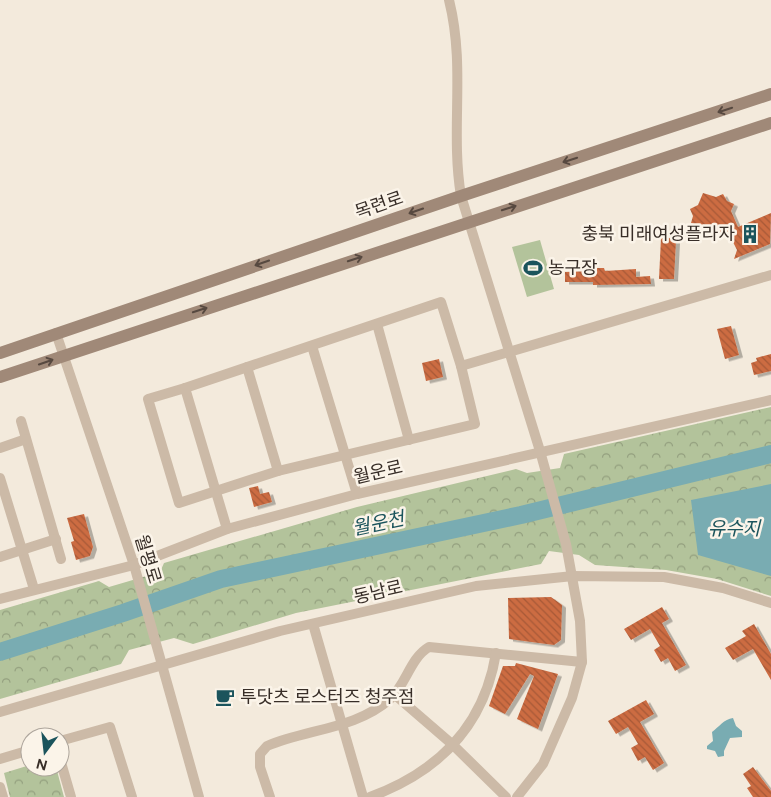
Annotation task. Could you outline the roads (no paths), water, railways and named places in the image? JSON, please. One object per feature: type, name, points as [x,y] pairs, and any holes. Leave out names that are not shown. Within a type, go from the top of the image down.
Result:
[{"type":"street","points":[[449,0],[459,57],[457,171],[461,196],[545,467],[566,544],[574,576],[582,662],[572,698],[556,738],[543,764],[517,797]]},
{"type":"street","name":"목련로","points":[[0,353],[461,196],[771,94]]},
{"type":"street","points":[[0,377],[771,123]]},
{"type":"street","points":[[461,366],[771,275]]},
{"type":"street","points":[[441,302],[461,366],[475,424],[278,472],[178,503],[148,399],[377,324],[441,302]]},
{"type":"street","points":[[377,324],[410,440]]},
{"type":"street","name":"월평로","points":[[56,333],[134,565],[161,667],[199,797]]},
{"type":"street","points":[[312,346],[356,494]]},
{"type":"street","points":[[247,367],[278,472]]},
{"type":"street","points":[[184,388],[227,529]]},
{"type":"street","name":"월운로","points":[[0,599],[134,565],[227,529],[356,494],[771,400]]},
{"type":"street","points":[[21,421],[62,559]]},
{"type":"street","points":[[0,448],[26,439]]},
{"type":"street","points":[[0,478],[34,589]]},
{"type":"street","points":[[0,556],[56,539]]},
{"type":"street","name":"동남로","points":[[0,712],[161,667],[280,631],[476,586],[574,576],[664,577],[723,588],[771,603]]},
{"type":"street","points":[[312,624],[363,797]]},
{"type":"street","points":[[270,797],[260,767],[260,754],[267,746],[341,725],[370,714],[394,694],[419,655],[429,647],[582,662]]},
{"type":"street","points":[[370,797],[397,787],[432,766],[453,745],[469,725],[482,703],[492,676],[496,653]]},
{"type":"street","points":[[394,694],[453,745],[506,797]]},
{"type":"street","points":[[70,738],[110,727],[132,797]]},
{"type":"street","points":[[0,759],[20,753]]},
{"type":"street","points":[[65,777],[71,797]]},
{"type":"street","points":[[0,786],[3,797]]},
{"type":"water","name":"유수지","points":[[771,484],[771,576],[698,555],[691,500]]},
{"type":"water","points":[[733,718],[736,726],[742,731],[742,737],[730,738],[724,751],[724,756],[718,757],[715,751],[707,749],[707,746],[713,741],[712,732],[724,722]]},
{"type":"waterway","name":"월운천","points":[[0,652],[123,613],[221,579],[521,515],[771,454]]},
{"type":"place","name":"충북 미래여성플라자","points":[[750,234]]},
{"type":"place","name":"농구장","points":[[533,268]]},
{"type":"place","name":"투닷츠 로스터즈 청주점","points":[[225,697]]}]
